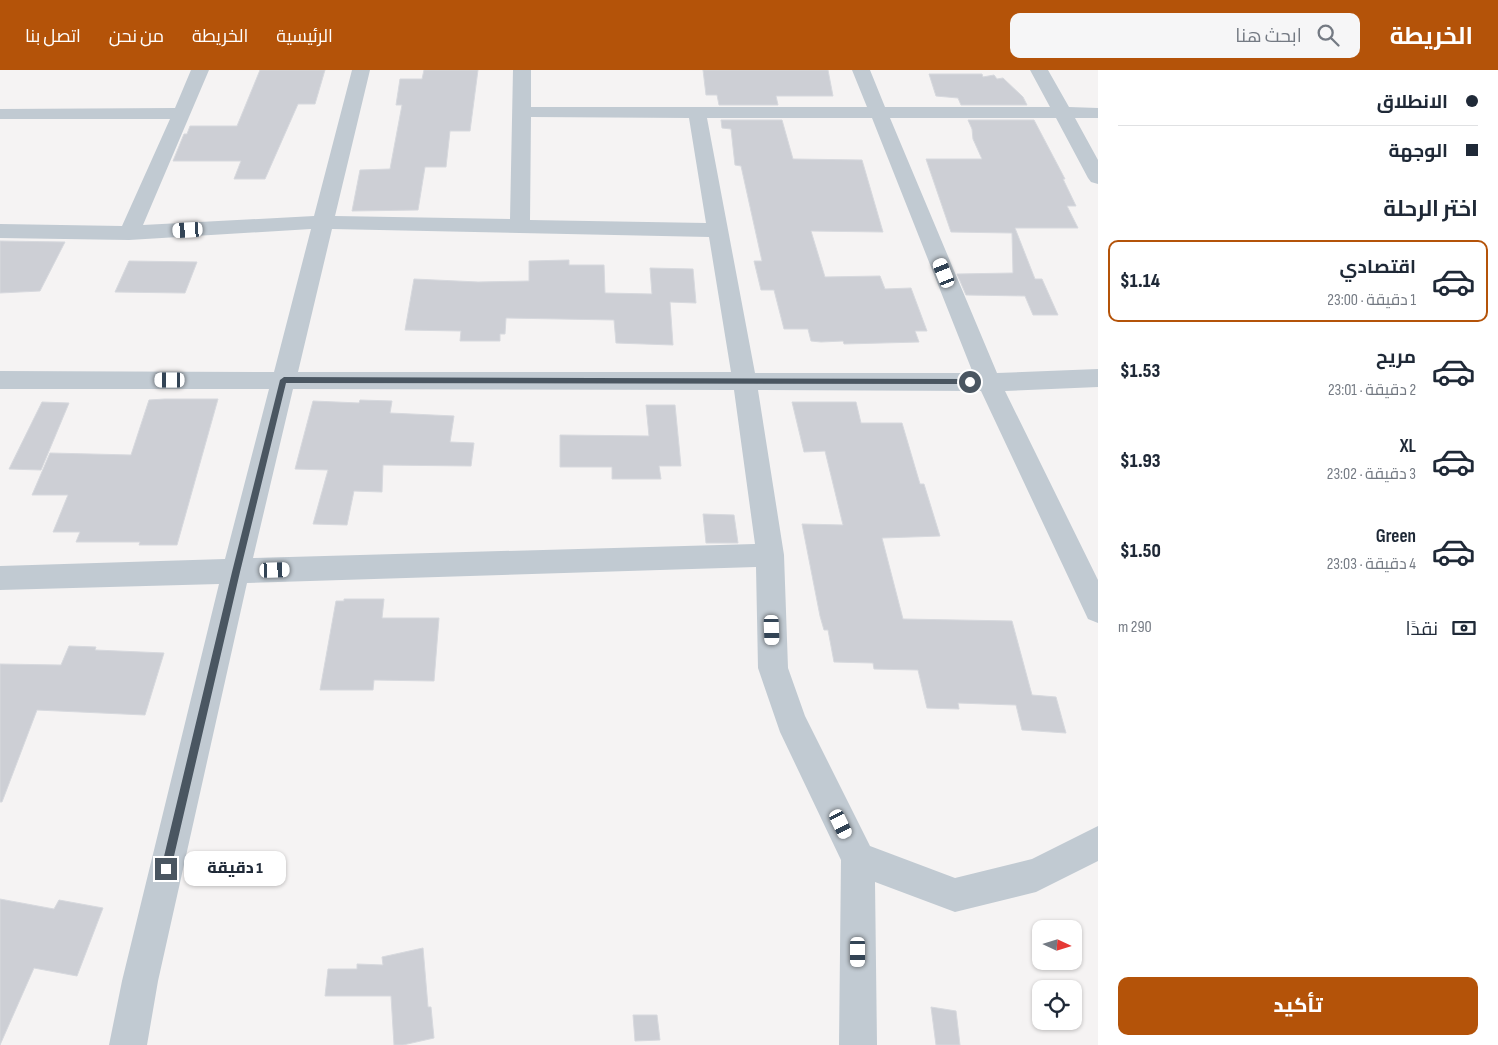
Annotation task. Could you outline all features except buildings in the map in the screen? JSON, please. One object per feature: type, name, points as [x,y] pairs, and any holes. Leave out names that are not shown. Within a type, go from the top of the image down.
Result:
[{"type":"street","points":[[129,233],[200,70]]},
{"type":"street","points":[[128,1045],[142,971],[236,572],[361,70]]},
{"type":"street","points":[[520,226],[522,70]]},
{"type":"street","points":[[861,70],[989,382],[1098,610]]},
{"type":"street","points":[[1039,70],[1098,178]]},
{"type":"street","points":[[521,112],[878,111],[1098,113]]},
{"type":"street","points":[[697,112],[744,380],[770,554],[773,668],[791,721],[858,859],[858,1045]]},
{"type":"street","points":[[0,114],[181,113]]},
{"type":"street","points":[[0,231],[129,233],[323,222],[718,230]]},
{"type":"street","points":[[0,380],[1032,382],[1098,378]]},
{"type":"street","points":[[0,578],[770,554]]},
{"type":"street","points":[[858,859],[955,895],[1036,875],[1098,843]]},
{"type":"route","points":[[166,869],[236,572],[284,380],[970,382]]}]
